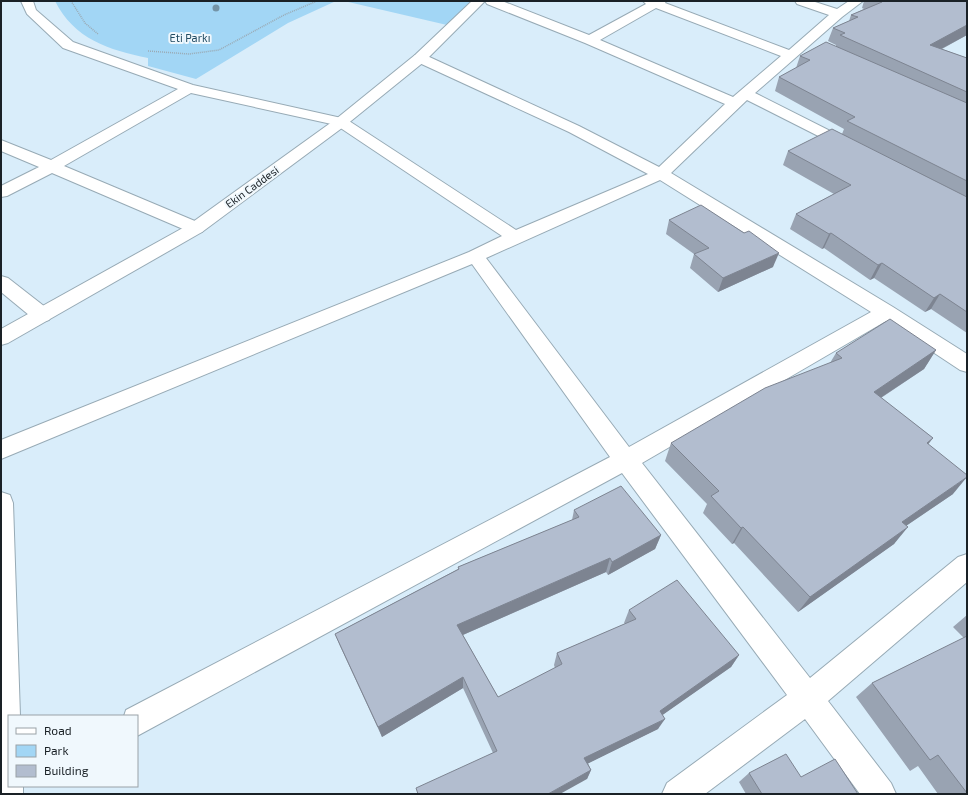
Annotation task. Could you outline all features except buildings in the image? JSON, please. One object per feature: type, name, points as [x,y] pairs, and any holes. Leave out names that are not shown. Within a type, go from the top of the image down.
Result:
[{"type":"street","points":[[27,1],[31,11],[45,26],[68,45],[189,88],[341,122],[515,237]]},
{"type":"street","name":"Ekin Caddesi","points":[[1,338],[196,228],[341,122],[420,58],[479,1]]},
{"type":"street","points":[[490,1],[590,40],[735,104]]},
{"type":"street","points":[[801,1],[838,14]]},
{"type":"street","points":[[1,450],[476,256],[515,237],[661,174],[735,104],[807,43],[838,14],[857,1]]},
{"type":"street","points":[[590,40],[655,2],[791,55]]},
{"type":"street","points":[[807,43],[820,49]]},
{"type":"street","points":[[420,58],[574,128],[661,174],[886,312],[967,364]]},
{"type":"street","points":[[1,192],[53,166],[189,88]]},
{"type":"street","points":[[747,94],[860,152]]},
{"type":"street","points":[[1,144],[196,228]]},
{"type":"street","points":[[476,256],[626,460],[880,794]]},
{"type":"street","points":[[1,282],[42,315]]},
{"type":"street","points":[[138,720],[626,460],[886,312]]},
{"type":"street","points":[[1,503],[8,791]]},
{"type":"street","points":[[678,794],[807,699],[967,566]]},
{"type":"path","points":[[70,1],[85,23],[99,34]]},
{"type":"path","points":[[145,51],[189,54],[219,50],[284,15],[317,1]]},
{"type":"green space","name":"Eti Parkı","points":[[55,1],[336,1],[288,23],[196,79],[148,66],[148,58],[120,51],[94,41],[82,34],[72,25]]},
{"type":"green space","points":[[344,1],[471,1],[447,25]]}]
